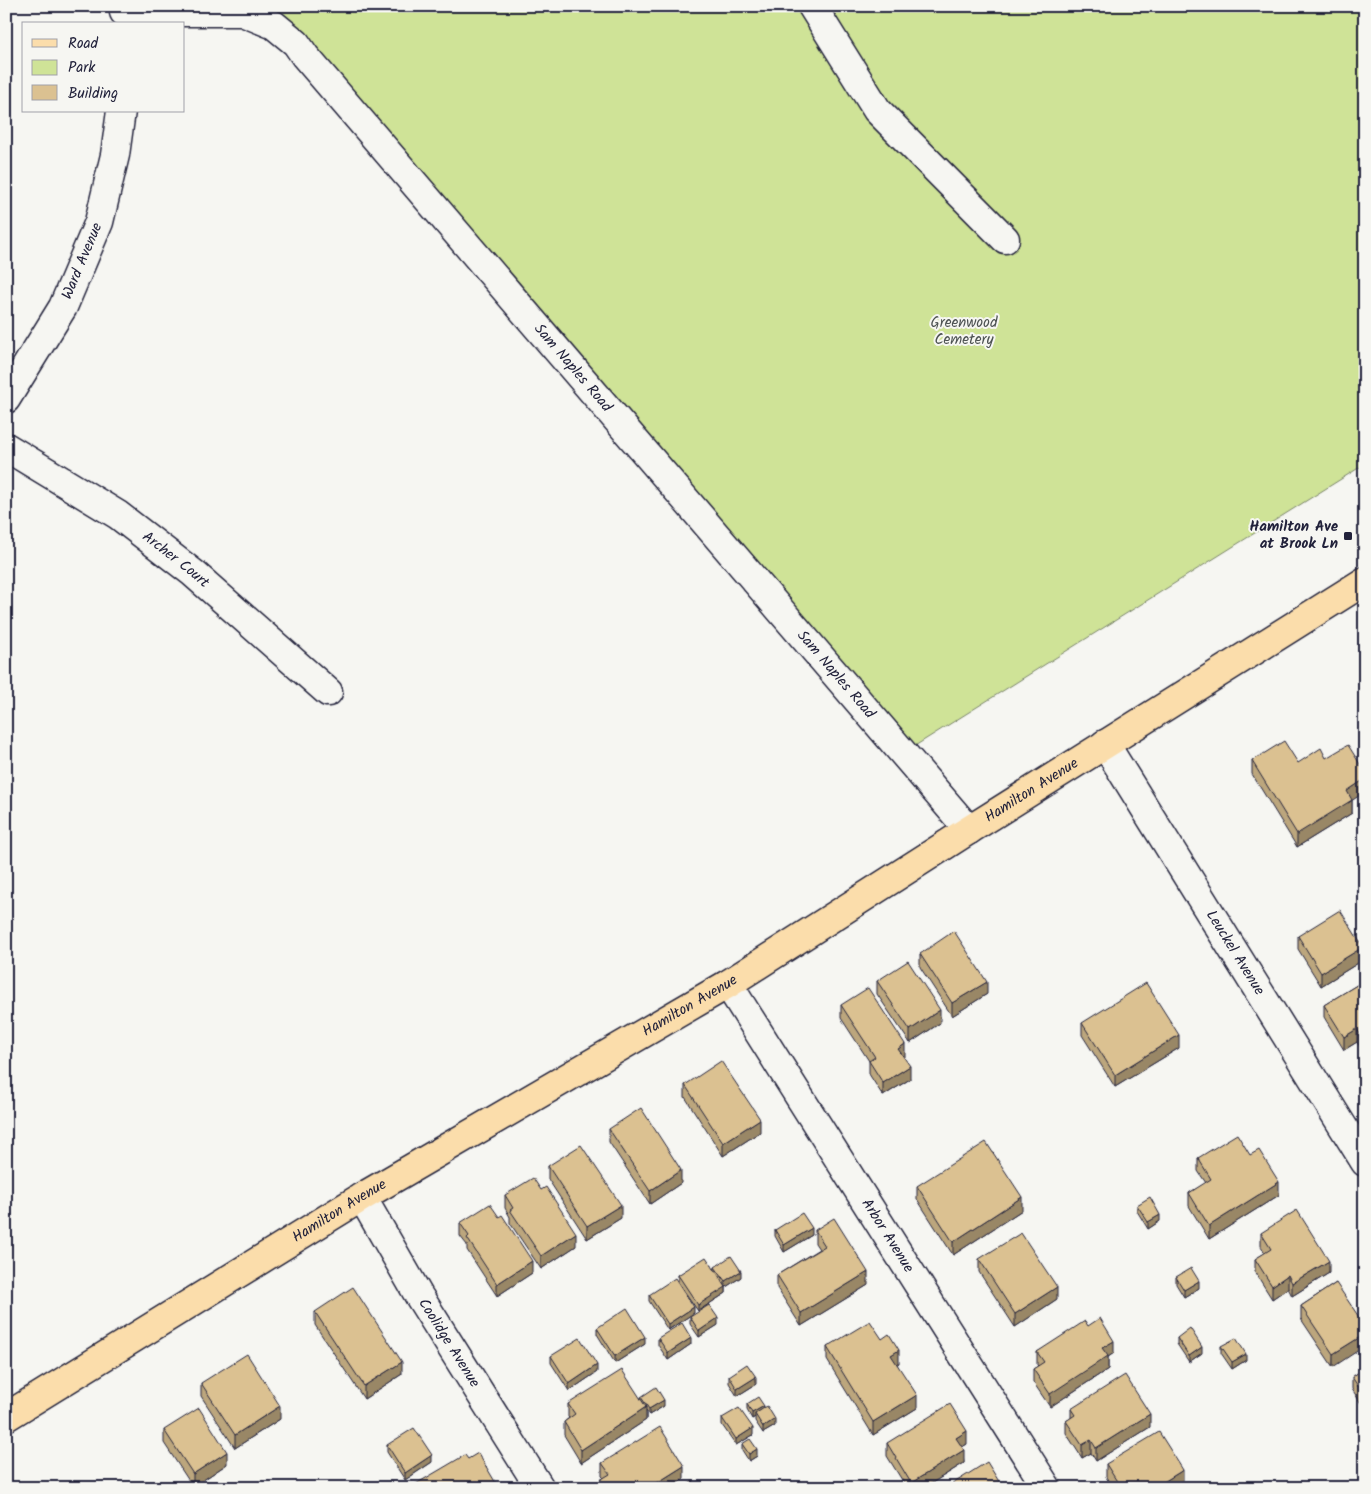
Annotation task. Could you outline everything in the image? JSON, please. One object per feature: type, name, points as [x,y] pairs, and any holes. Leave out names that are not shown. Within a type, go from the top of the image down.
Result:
[{"type":"main road","name":"Hamilton Avenue","points":[[6,1418],[362,1197],[728,984],[1365,581]]},
{"type":"street","points":[[812,6],[877,110],[1005,239]]},
{"type":"street","name":"Sam Naples Road","points":[[124,14],[242,12],[274,25],[296,43],[304,56],[969,830]]},
{"type":"street","name":"Ward Avenue","points":[[6,399],[63,308],[99,222],[115,155],[121,112]]},
{"type":"street","name":"Archer Court","points":[[6,447],[118,515],[193,573],[328,692]]},
{"type":"street","name":"Leuckel Avenue","points":[[1105,744],[1365,1162]]},
{"type":"street","name":"Arbor Avenue","points":[[728,984],[1047,1488]]},
{"type":"street","name":"Coolidge Avenue","points":[[362,1197],[419,1296],[540,1488]]},
{"type":"green space","name":"Greenwood Cemetery","points":[[133,6],[1365,6],[1365,464],[902,754],[259,20]]},
{"type":"building","points":[[1284,741],[1298,763],[1321,748],[1326,758],[1348,745],[1365,772],[1365,779],[1347,791],[1352,800],[1297,834],[1252,761]]},
{"type":"building","points":[[1340,910],[1363,947],[1321,973],[1298,936]]},
{"type":"building","points":[[954,931],[987,982],[952,1003],[920,954]]},
{"type":"building","points":[[908,961],[940,1010],[910,1030],[877,981]]},
{"type":"building","points":[[1365,980],[1365,1031],[1360,1034],[1357,1029],[1344,1037],[1324,1005]]},
{"type":"building","points":[[1146,983],[1179,1035],[1115,1075],[1082,1023]]},
{"type":"building","points":[[868,988],[905,1044],[898,1049],[910,1066],[883,1083],[869,1061],[875,1057],[841,1005]]},
{"type":"building","points":[[721,1061],[760,1119],[723,1143],[685,1085]]},
{"type":"building","points":[[641,1108],[681,1170],[650,1191],[609,1129]]},
{"type":"building","points":[[1237,1134],[1250,1155],[1259,1150],[1279,1182],[1209,1226],[1189,1193],[1211,1179],[1198,1158]]},
{"type":"building","points":[[986,1142],[1022,1197],[953,1242],[917,1186]]},
{"type":"building","points":[[581,1145],[621,1205],[587,1226],[548,1166]]},
{"type":"building","points":[[533,1178],[541,1190],[546,1187],[576,1233],[541,1256],[510,1210],[513,1208],[505,1195]]},
{"type":"building","points":[[1150,1197],[1160,1215],[1148,1222],[1137,1205]]},
{"type":"building","points":[[490,1204],[499,1217],[502,1215],[532,1261],[497,1284],[467,1238],[469,1236],[460,1223]]},
{"type":"building","points":[[1297,1210],[1329,1261],[1292,1283],[1288,1275],[1272,1286],[1255,1259],[1271,1249],[1261,1233]]},
{"type":"building","points":[[802,1213],[812,1228],[784,1245],[775,1230]]},
{"type":"building","points":[[834,1218],[868,1272],[801,1313],[777,1275],[825,1246],[815,1230]]},
{"type":"building","points":[[1021,1233],[1057,1287],[1015,1314],[979,1259]]},
{"type":"building","points":[[731,1256],[741,1271],[725,1281],[715,1267]]},
{"type":"building","points":[[706,1257],[726,1287],[698,1305],[678,1275]]},
{"type":"building","points":[[1191,1268],[1199,1281],[1184,1290],[1176,1277]]},
{"type":"building","points":[[675,1278],[694,1307],[668,1324],[649,1295]]},
{"type":"building","points":[[1336,1283],[1365,1326],[1365,1334],[1333,1354],[1301,1306]]},
{"type":"building","points":[[353,1287],[402,1362],[364,1386],[315,1312]]},
{"type":"building","points":[[709,1305],[718,1318],[699,1331],[690,1317]]},
{"type":"building","points":[[627,1308],[645,1337],[615,1356],[597,1328]]},
{"type":"building","points":[[1100,1318],[1114,1341],[1102,1348],[1108,1356],[1050,1394],[1033,1369],[1044,1362],[1037,1352],[1085,1321],[1088,1326]]},
{"type":"building","points":[[870,1321],[882,1339],[889,1334],[899,1350],[891,1355],[917,1395],[873,1422],[827,1347]]},
{"type":"building","points":[[682,1323],[691,1338],[668,1353],[658,1338]]},
{"type":"building","points":[[1190,1328],[1202,1347],[1189,1356],[1177,1338]]},
{"type":"building","points":[[580,1338],[597,1365],[569,1384],[551,1356]]},
{"type":"building","points":[[1236,1338],[1246,1354],[1232,1362],[1221,1346]]},
{"type":"building","points":[[247,1354],[280,1406],[235,1435],[201,1383]]},
{"type":"building","points":[[747,1364],[756,1377],[737,1389],[729,1376]]},
{"type":"building","points":[[1365,1368],[1365,1397],[1352,1377]]},
{"type":"building","points":[[622,1370],[646,1407],[581,1450],[564,1422],[575,1414],[568,1404]]},
{"type":"building","points":[[1125,1375],[1150,1414],[1096,1448],[1091,1440],[1082,1445],[1066,1421],[1075,1415],[1071,1409]]},
{"type":"building","points":[[656,1387],[664,1400],[649,1409],[641,1397]]},
{"type":"building","points":[[758,1397],[764,1406],[752,1413],[747,1404]]},
{"type":"building","points":[[950,1404],[967,1431],[956,1438],[964,1450],[911,1483],[887,1443]]},
{"type":"building","points":[[767,1406],[775,1419],[763,1427],[755,1414]]},
{"type":"building","points":[[199,1408],[227,1452],[193,1474],[164,1430]]},
{"type":"building","points":[[739,1408],[753,1428],[736,1439],[722,1418]]},
{"type":"building","points":[[660,1427],[684,1466],[649,1488],[605,1488],[600,1480],[610,1474],[602,1463]]},
{"type":"building","points":[[414,1428],[432,1455],[405,1473],[387,1445]]},
{"type":"building","points":[[1159,1432],[1183,1470],[1154,1488],[1111,1488],[1118,1483],[1106,1464]]},
{"type":"building","points":[[750,1439],[757,1449],[749,1454],[742,1444]]},
{"type":"building","points":[[478,1453],[497,1485],[492,1488],[409,1488],[465,1455],[468,1459]]},
{"type":"building","points":[[987,1462],[1003,1488],[946,1488]]},
{"type":"building","points":[[693,1481],[697,1488],[683,1488]]},
{"type":"building","points":[[80,1484],[82,1488],[73,1488]]},
{"type":"place","name":"Hamilton Ave at Brook Ln","points":[[1348,536]]}]
